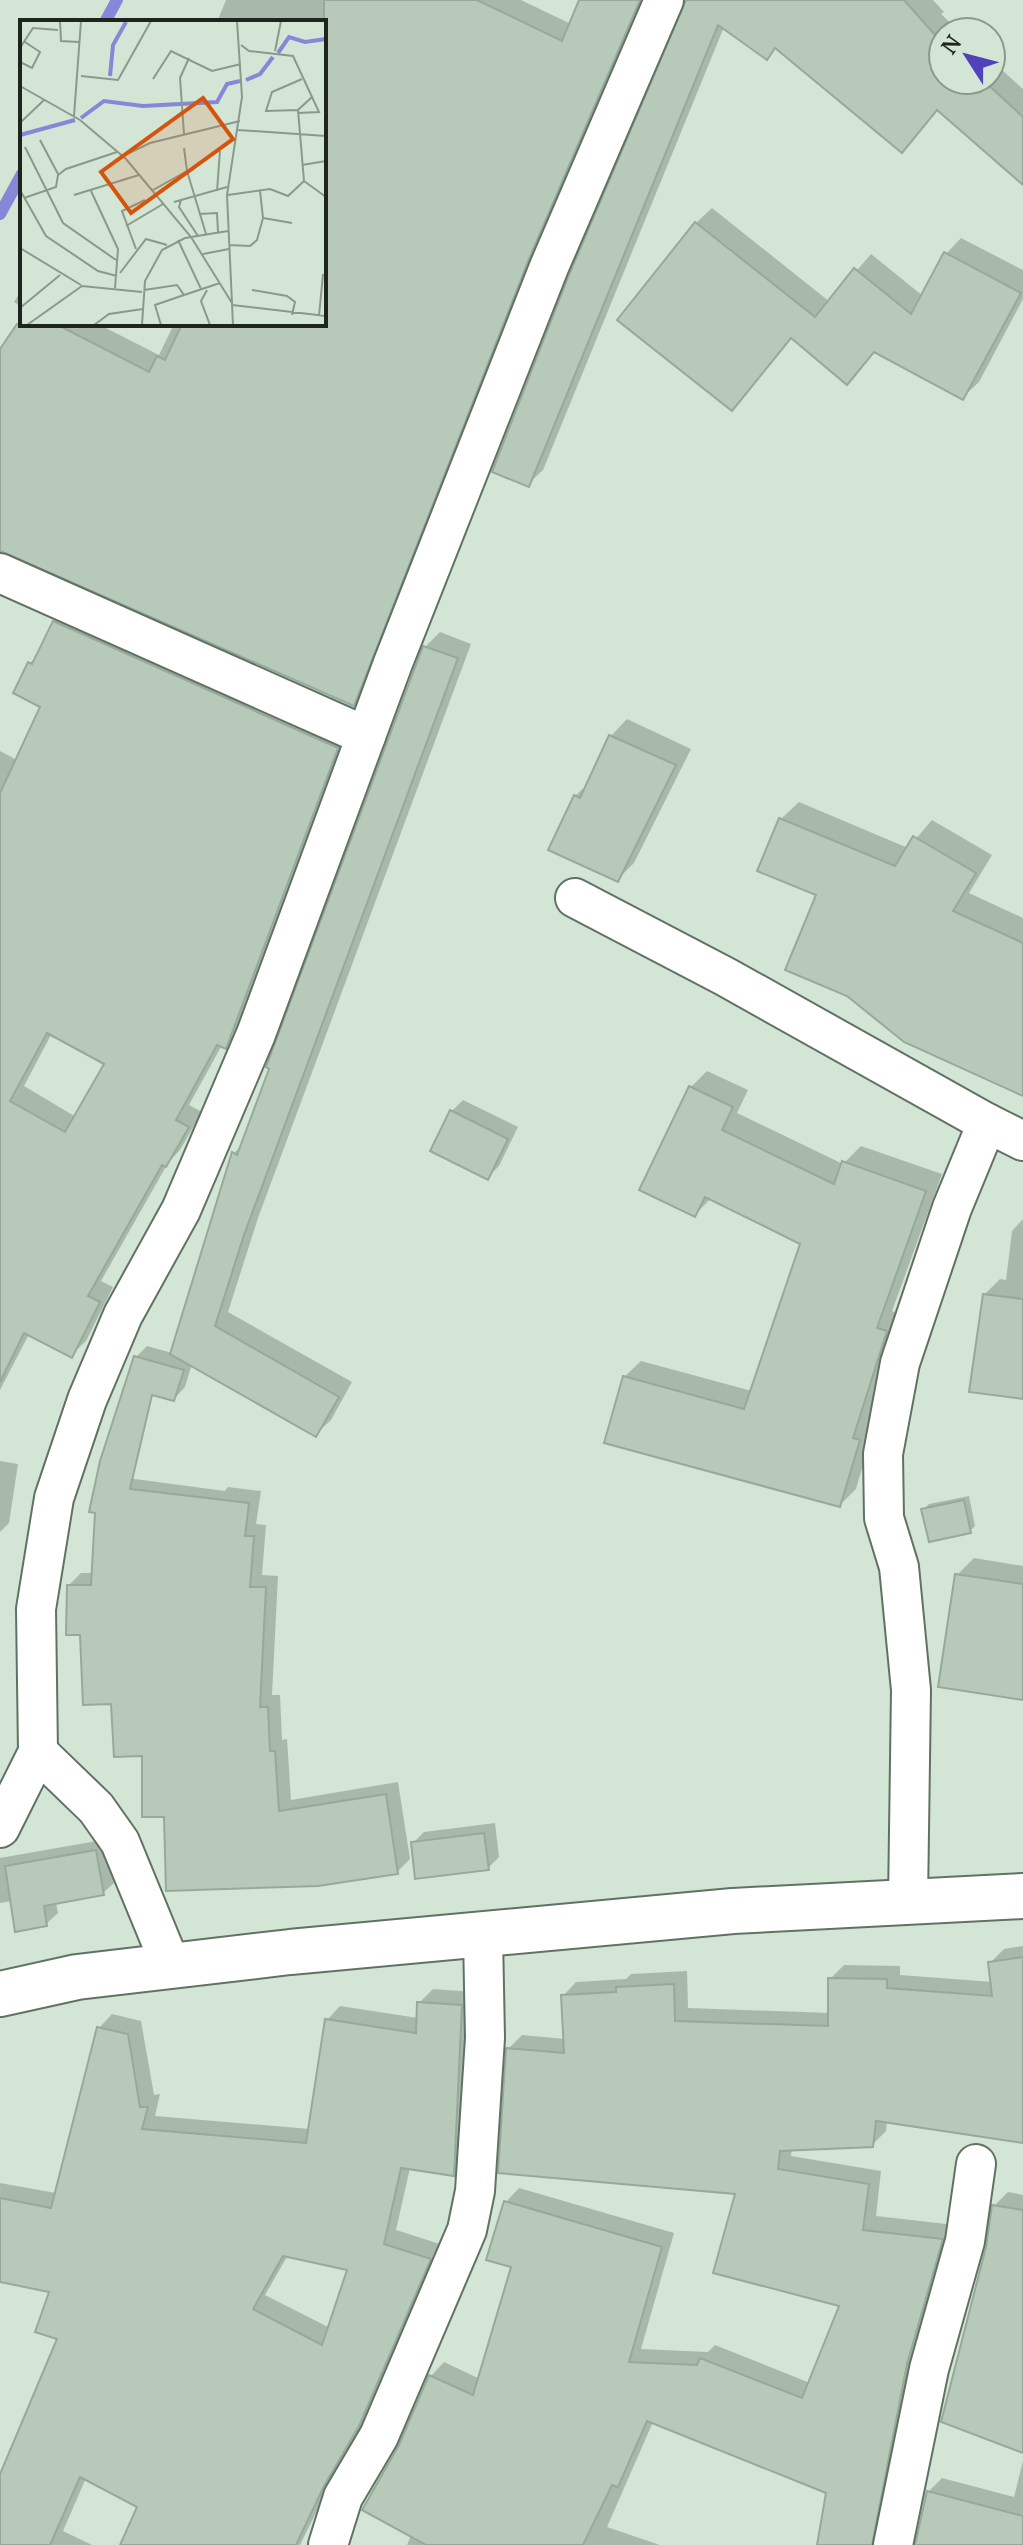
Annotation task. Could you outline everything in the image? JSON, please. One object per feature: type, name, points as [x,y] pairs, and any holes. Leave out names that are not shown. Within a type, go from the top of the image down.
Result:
[{"type":"main road","points":[[0,1992],[77,1977],[171,1966],[733,1911],[1023,1896]]},
{"type":"street","points":[[0,1828],[38,1752],[36,1609],[54,1498],[87,1400],[123,1315],[181,1210],[256,1034],[366,736],[549,267],[664,0]]},
{"type":"street","points":[[0,573],[366,736]]},
{"type":"street","points":[[575,898],[726,977],[1023,1141]]},
{"type":"street","points":[[908,1902],[911,1690],[899,1567],[884,1518],[883,1454],[904,1350],[952,1208],[987,1123]]},
{"type":"street","points":[[38,1752],[96,1808],[120,1842],[171,1966]]},
{"type":"street","points":[[328,2545],[343,2497],[379,2436],[467,2230],[475,2191],[485,2038],[483,1936]]},
{"type":"street","points":[[893,2545],[929,2369],[965,2241],[976,2164]]},
{"type":"building","points":[[324,0],[477,0],[562,41],[579,0],[640,0],[529,259],[354,706],[0,551],[0,349],[17,324],[60,326],[149,372],[157,356],[165,360],[181,326],[326,326]]},
{"type":"building","points":[[686,0],[904,0],[927,26],[927,96],[1000,96],[1023,117],[1023,185],[937,110],[902,153],[775,48],[767,60],[718,25],[529,487],[492,472],[569,275]]},
{"type":"building","points":[[695,222],[815,317],[854,268],[911,314],[944,252],[1021,293],[963,400],[874,352],[847,385],[791,338],[732,411],[617,320]]},
{"type":"building","points":[[53,621],[338,748],[226,1049],[217,1045],[176,1120],[189,1127],[166,1167],[162,1165],[88,1296],[100,1302],[72,1358],[24,1333],[0,1382],[0,793],[40,707],[13,693],[28,662],[32,664]],"holes":[[[47,1033],[104,1064],[65,1132],[10,1101]]]},
{"type":"building","points":[[423,646],[458,658],[244,1235],[215,1326],[339,1397],[316,1437],[170,1354],[232,1152],[237,1155],[269,1069],[266,1067]]},
{"type":"building","points":[[609,735],[676,765],[618,882],[548,850],[574,795],[580,798]]},
{"type":"building","points":[[779,818],[895,866],[913,836],[976,873],[953,911],[1023,943],[1023,1096],[904,1042],[847,996],[785,970],[816,895],[757,871]]},
{"type":"building","points":[[689,1086],[733,1107],[722,1130],[834,1184],[842,1161],[926,1191],[877,1328],[887,1331],[853,1438],[860,1440],[840,1507],[604,1443],[623,1376],[744,1409],[800,1244],[705,1197],[695,1217],[639,1190]]},
{"type":"building","points":[[450,1110],[508,1139],[488,1180],[430,1151]]},
{"type":"building","points":[[983,1294],[1023,1299],[1023,1399],[969,1392]]},
{"type":"building","points":[[134,1356],[184,1370],[174,1401],[152,1395],[130,1489],[249,1503],[245,1536],[254,1536],[250,1587],[266,1587],[260,1707],[268,1707],[270,1751],[275,1751],[279,1811],[386,1794],[398,1874],[318,1886],[166,1891],[164,1817],[142,1817],[142,1756],[114,1757],[111,1704],[83,1705],[80,1635],[66,1635],[67,1585],[91,1585],[95,1513],[89,1512],[100,1461]]},
{"type":"building","points":[[964,1500],[971,1533],[929,1542],[921,1509]]},
{"type":"building","points":[[955,1574],[1023,1584],[1023,1700],[938,1687]]},
{"type":"building","points":[[484,1833],[489,1870],[415,1879],[411,1842]]},
{"type":"building","points":[[96,1850],[104,1895],[44,1906],[47,1926],[15,1932],[5,1866]]},
{"type":"building","points":[[1023,1957],[1023,2143],[876,2121],[873,2147],[780,2151],[778,2169],[869,2184],[863,2230],[943,2239],[907,2364],[872,2545],[817,2545],[826,2493],[647,2421],[618,2487],[612,2485],[583,2545],[426,2545],[362,2510],[399,2445],[429,2375],[473,2395],[511,2267],[486,2260],[504,2201],[662,2247],[629,2362],[697,2365],[700,2358],[802,2398],[839,2306],[713,2273],[735,2194],[498,2173],[506,2048],[564,2053],[561,1995],[616,1992],[616,1987],[674,1984],[675,2021],[828,2026],[828,1978],[887,1979],[887,1988],[992,1996],[988,1962]]},
{"type":"building","points":[[417,2002],[462,2005],[454,2176],[401,2168],[384,2244],[431,2259],[359,2426],[324,2486],[296,2545],[120,2545],[137,2507],[80,2477],[50,2545],[0,2545],[0,2474],[57,2339],[35,2332],[49,2292],[0,2282],[0,2198],[51,2208],[97,2027],[128,2034],[140,2107],[148,2107],[142,2129],[306,2143],[325,2019],[416,2033]],"holes":[[[283,2256],[347,2270],[322,2345],[253,2309]]]},
{"type":"building","points":[[992,2205],[1023,2210],[1023,2453],[941,2422],[986,2247]]},
{"type":"building","points":[[927,2491],[1023,2516],[1023,2545],[915,2545]]},
{"type":"waterway","points":[[106,20],[117,0]]},
{"type":"waterway","points":[[0,214],[20,178]]}]
